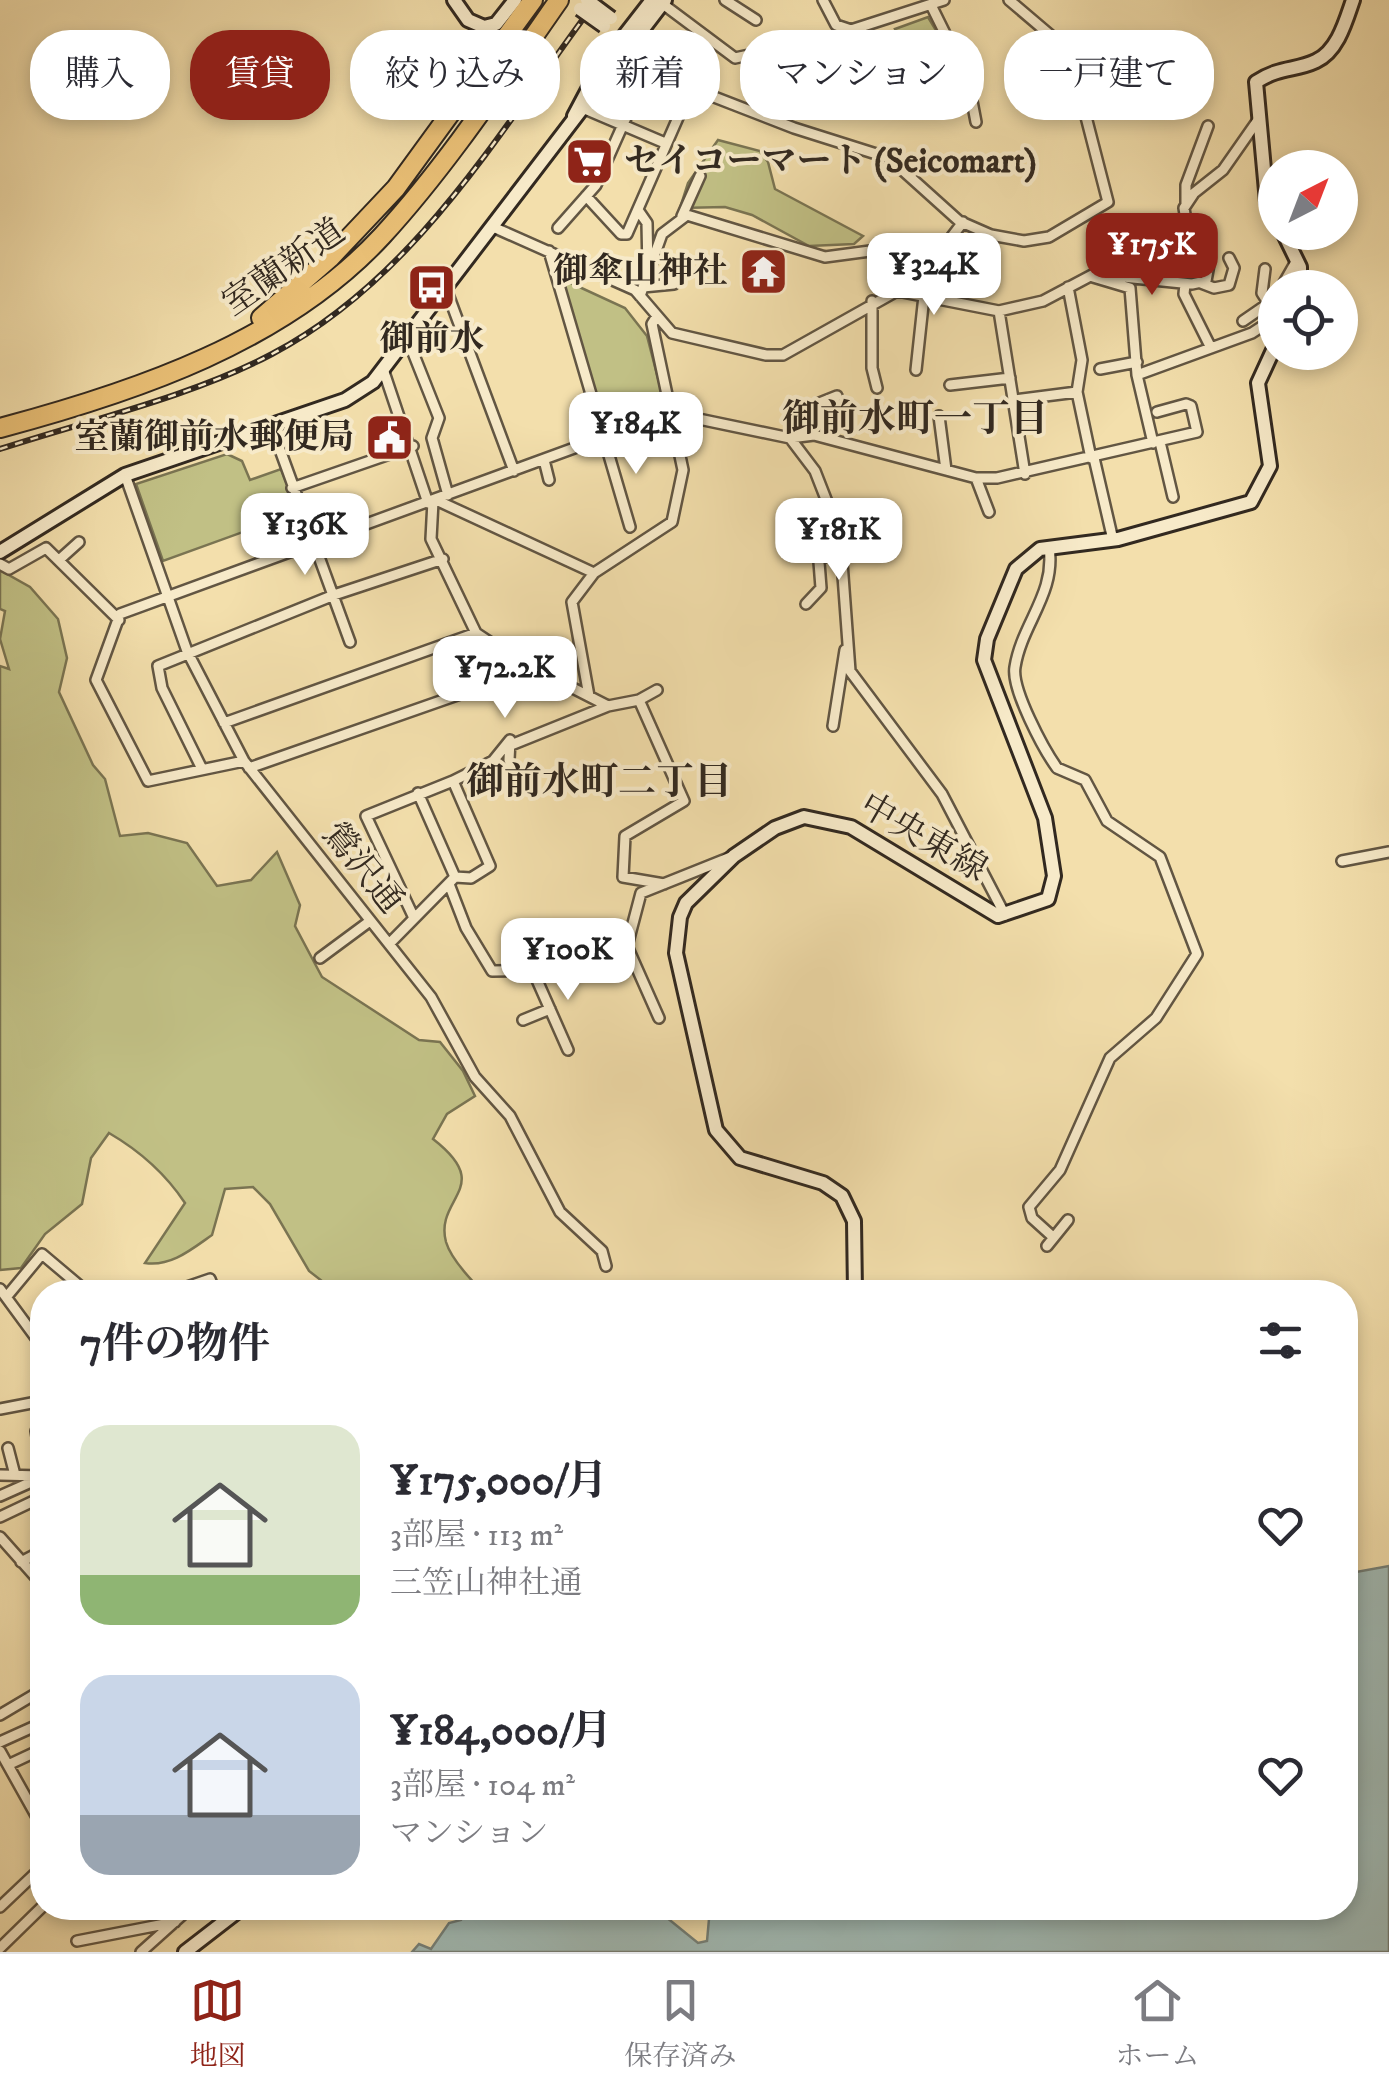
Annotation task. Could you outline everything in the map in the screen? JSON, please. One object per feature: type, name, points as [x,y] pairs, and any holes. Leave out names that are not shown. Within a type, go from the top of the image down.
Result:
[{"type":"highway","points":[[261,318],[330,258],[396,188],[533,0]]},
{"type":"highway","name":"室蘭新道","points":[[0,417],[169,360],[261,318],[338,263],[391,209],[547,0]]},
{"type":"highway","name":"室蘭新道","points":[[0,428],[139,383],[306,312],[390,240],[573,2]]},
{"type":"main road","points":[[454,0],[468,20],[484,28],[496,24],[515,0]]},
{"type":"main road","points":[[1263,150],[1256,82],[1276,68],[1318,61],[1340,36],[1353,0]]},
{"type":"main road","points":[[632,30],[659,1]]},
{"type":"main road","points":[[573,2],[614,30]]},
{"type":"main road","points":[[0,552],[125,475],[344,400],[384,372],[579,113]]},
{"type":"main road","points":[[1292,250],[1298,270]]},
{"type":"main road","points":[[1049,548],[1113,540],[1238,508],[1258,495],[1270,466],[1258,383],[1264,370]]},
{"type":"main road","name":"中央東線","points":[[856,1280],[854,1222],[842,1196],[822,1183],[740,1158],[721,1140],[712,1118],[674,944],[686,902],[734,856],[794,820],[837,821],[996,916],[1048,899],[1053,856],[1046,818],[987,675],[984,650],[1016,568],[1026,556],[1049,548]]},
{"type":"main road","points":[[185,1952],[226,1920]]},
{"type":"street","points":[[726,0],[756,20]]},
{"type":"street","points":[[822,0],[836,25],[851,30],[944,0]]},
{"type":"street","points":[[720,99],[889,158],[963,222],[990,235],[1024,241],[1049,237],[1108,202],[1069,51],[1010,0]]},
{"type":"street","points":[[659,1],[735,58],[740,57]]},
{"type":"street","points":[[931,5],[968,80],[976,122]]},
{"type":"street","points":[[579,113],[666,143]]},
{"type":"street","points":[[1186,202],[1223,170],[1260,117]]},
{"type":"street","points":[[558,228],[596,185],[625,120]]},
{"type":"street","points":[[586,196],[621,234],[626,234],[676,120]]},
{"type":"street","points":[[1201,283],[1208,278],[1211,263],[1187,227],[1186,186],[1208,126]]},
{"type":"street","points":[[642,292],[662,234],[682,216],[700,176]]},
{"type":"street","points":[[638,210],[647,223],[649,272]]},
{"type":"street","points":[[682,216],[724,224],[818,256],[870,251],[896,258],[947,243],[963,222]]},
{"type":"street","points":[[493,227],[642,292],[675,335],[775,356],[790,353],[872,301],[906,291],[1000,311],[1042,300],[1090,276],[1201,283],[1214,288],[1229,285],[1234,268],[1229,258]]},
{"type":"street","points":[[549,252],[630,527]]},
{"type":"street","points":[[896,258],[906,291]]},
{"type":"street","points":[[1292,270],[1297,260]]},
{"type":"street","points":[[1090,276],[1130,288],[1138,375],[1173,497]]},
{"type":"street","points":[[642,292],[674,284]]},
{"type":"street","points":[[1185,284],[1184,294],[1211,348]]},
{"type":"street","points":[[1068,287],[1082,360],[1077,392],[1113,540]]},
{"type":"street","points":[[446,290],[514,471]]},
{"type":"street","points":[[916,370],[924,296]]},
{"type":"street","points":[[872,301],[872,368],[877,388]]},
{"type":"street","points":[[1000,311],[1025,474]]},
{"type":"street","points":[[1243,321],[1258,311]]},
{"type":"street","points":[[589,696],[572,602],[594,573],[672,522],[683,470],[652,324],[657,316]]},
{"type":"street","points":[[1138,375],[1258,329]]},
{"type":"street","points":[[408,340],[439,418],[432,438],[448,495]]},
{"type":"street","points":[[1100,369],[1137,362]]},
{"type":"street","points":[[384,372],[432,501],[431,539],[476,633],[512,658],[608,706]]},
{"type":"street","points":[[950,384],[1010,378]]},
{"type":"street","points":[[1014,400],[1077,392]]},
{"type":"street","points":[[793,436],[817,404],[837,396]]},
{"type":"street","points":[[512,658],[488,684],[247,765],[202,768],[148,781],[96,680],[120,614],[670,413],[793,436],[808,434],[976,478],[1025,474],[1196,432],[1186,404],[1157,412]]},
{"type":"street","points":[[939,416],[946,470]]},
{"type":"street","points":[[808,434],[814,426],[838,417]]},
{"type":"street","points":[[271,425],[350,642]]},
{"type":"street","points":[[793,436],[815,471],[840,535],[846,660],[857,684],[942,794],[1005,915]]},
{"type":"street","points":[[292,488],[412,446]]},
{"type":"street","points":[[544,460],[549,480]]},
{"type":"street","name":"鶯沢通","points":[[125,475],[187,651],[247,765],[441,1012],[475,1077],[510,1116],[560,1212],[602,1251],[606,1266]]},
{"type":"street","points":[[976,478],[989,512]]},
{"type":"street","points":[[432,501],[594,573]]},
{"type":"street","points":[[806,604],[821,588],[819,562],[840,535]]},
{"type":"street","points":[[59,560],[79,542]]},
{"type":"street","points":[[0,564],[9,569],[46,548],[119,620]]},
{"type":"street","points":[[1049,548],[1052,574],[1015,665],[1016,684],[1057,768],[1085,780],[1107,821],[1160,857],[1197,954],[1156,1018],[1110,1058],[1060,1170],[1029,1207],[1032,1218],[1050,1242],[1068,1220]]},
{"type":"street","points":[[202,768],[162,688],[158,666],[187,651],[443,559]]},
{"type":"street","points":[[224,723],[476,633]]},
{"type":"street","points":[[834,726],[840,660],[846,647]]},
{"type":"street","points":[[511,745],[657,690]]},
{"type":"street","points":[[638,700],[684,801],[625,836],[623,877],[664,884]]},
{"type":"street","points":[[414,918],[366,816],[493,761],[506,740],[511,745]]},
{"type":"street","points":[[511,745],[509,760],[521,787]]},
{"type":"street","points":[[389,944],[452,881],[471,878],[490,866],[453,780]]},
{"type":"street","points":[[418,793],[466,928],[492,972],[533,972],[598,962],[626,946]]},
{"type":"street","points":[[1342,861],[1389,852]]},
{"type":"street","points":[[659,1018],[626,946],[641,893],[734,856]]},
{"type":"street","points":[[320,958],[370,921]]},
{"type":"street","points":[[533,972],[568,1050]]},
{"type":"street","points":[[522,1020],[550,1009]]},
{"type":"street","points":[[30,1328],[4,1292],[42,1254],[72,1280]]},
{"type":"street","points":[[0,1409],[30,1403]]},
{"type":"street","points":[[8,1448],[16,1475]]},
{"type":"street","points":[[0,1476],[30,1476]]},
{"type":"street","points":[[0,1496],[30,1482]]},
{"type":"street","points":[[0,1517],[30,1503]]},
{"type":"street","points":[[0,1537],[30,1571]]},
{"type":"street","points":[[21,1562],[30,1557]]},
{"type":"street","points":[[0,1715],[30,1697]]},
{"type":"street","points":[[0,1742],[30,1728]]},
{"type":"street","points":[[30,1752],[4,1758],[30,1804]]},
{"type":"street","points":[[0,1907],[30,1878]]},
{"type":"street","points":[[0,1948],[30,1918]]},
{"type":"street","points":[[77,1941],[176,1922]]},
{"type":"street","points":[[141,1952],[176,1922]]},
{"type":"shaded area","points":[[928,17],[936,30],[896,30]]},
{"type":"shaded area","points":[[718,140],[760,151],[768,162],[775,189],[863,236],[854,244],[809,246],[752,215],[725,207],[680,208],[688,183]]},
{"type":"shaded area","points":[[562,279],[625,308],[647,336],[662,394],[601,414]]},
{"type":"shaded area","points":[[227,454],[242,461],[250,480],[281,469],[298,512],[163,561],[136,484]]},
{"type":"shaded area","points":[[0,570],[30,587],[58,619],[67,658],[59,692],[93,765],[105,779],[120,836],[148,833],[187,843],[217,886],[251,880],[277,852],[300,905],[295,926],[322,977],[419,1040],[440,1042],[463,1071],[475,1096],[447,1114],[433,1139],[460,1169],[462,1181],[448,1214],[446,1242],[472,1280],[321,1280],[309,1271],[270,1204],[253,1187],[225,1189],[212,1235],[197,1246],[172,1260],[145,1263],[185,1203],[151,1164],[109,1133],[91,1158],[82,1204],[45,1234],[21,1268],[0,1270],[0,666],[9,669],[0,639],[5,611],[0,609]]},
{"type":"water","points":[[1389,1566],[1389,1952],[412,1952],[419,1944],[431,1949],[449,1923],[461,1920],[670,1920],[698,1943],[707,1941],[709,1920],[1358,1920],[1358,1572]]},
{"type":"railway","points":[[0,449],[208,383],[272,354],[324,322],[414,242],[491,148],[597,0]]},
{"type":"place","name":"セイコーマート (Seicomart)","points":[[589,162]]},
{"type":"place","name":"御傘山神社","points":[[763,272]]},
{"type":"place","name":"御前水","points":[[432,288]]},
{"type":"place","name":"室蘭御前水郵便局","points":[[389,438]]},
{"type":"district","name":"御前水町一丁目","points":[[915,420]]},
{"type":"district","name":"御前水町二丁目","points":[[599,783]]}]
